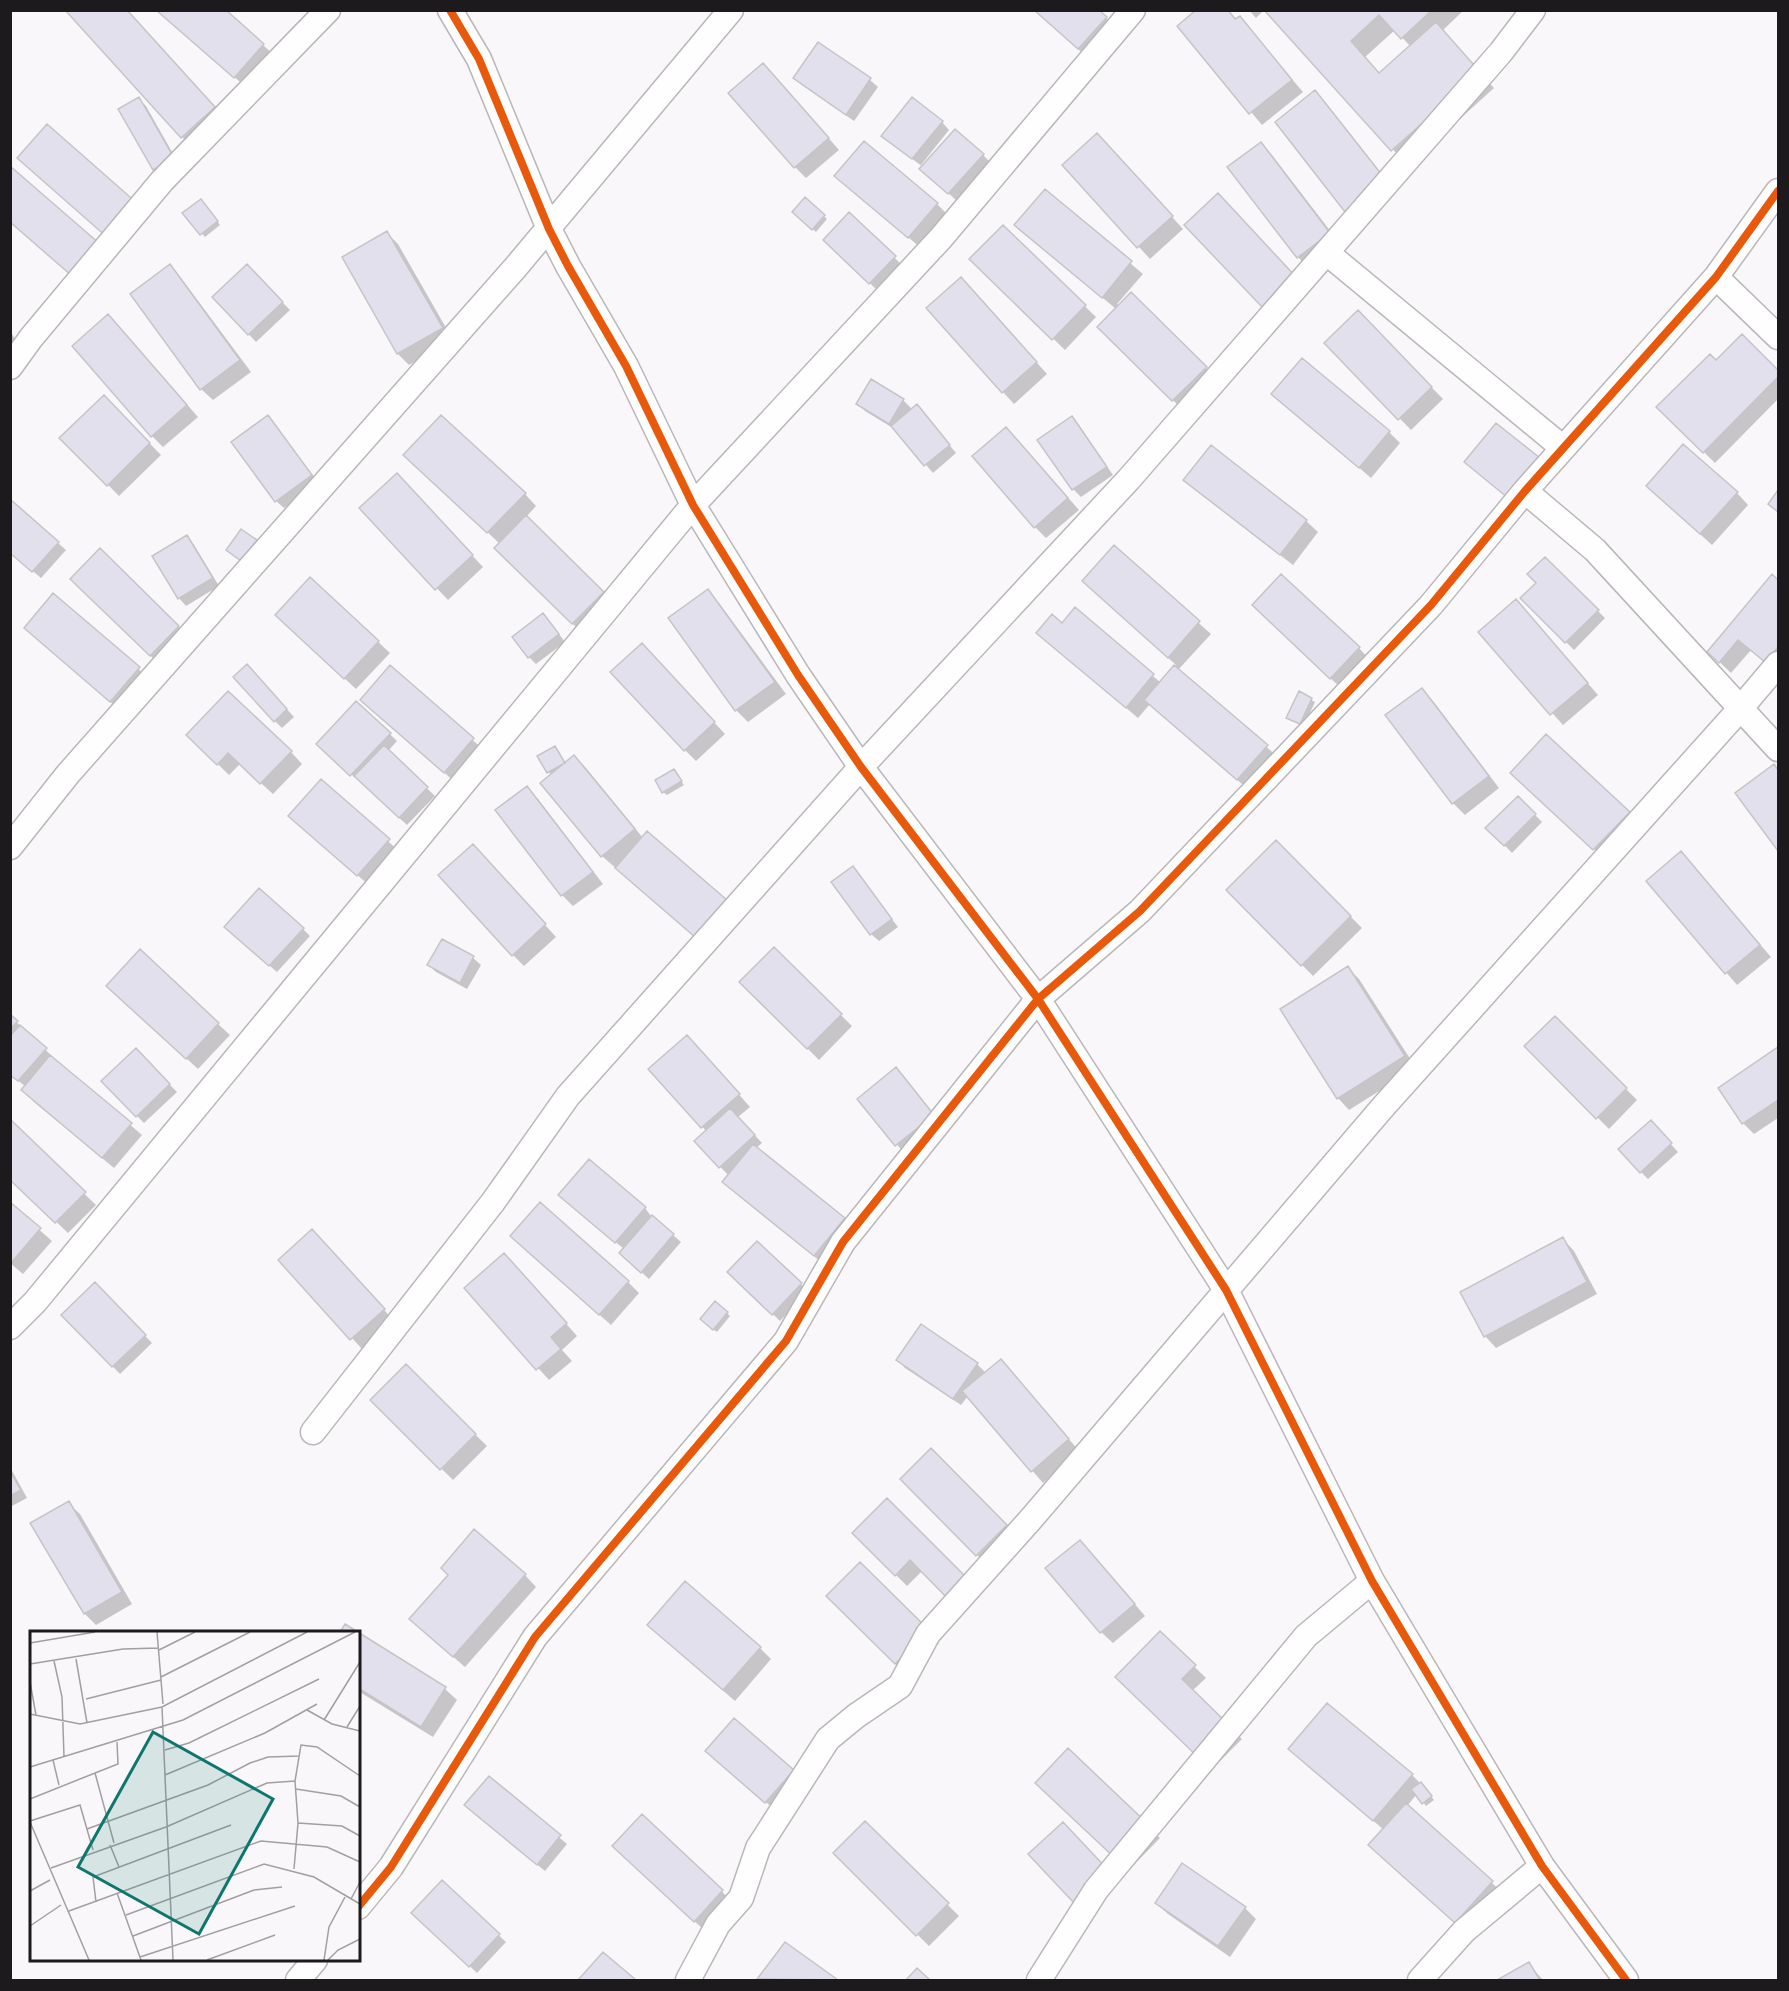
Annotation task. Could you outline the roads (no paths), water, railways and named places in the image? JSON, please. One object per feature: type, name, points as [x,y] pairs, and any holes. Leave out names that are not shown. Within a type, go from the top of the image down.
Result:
[{"type":"street","points":[[10,367],[31,338],[162,182],[328,10]]},
{"type":"street","points":[[450,10],[479,59],[549,229],[626,366],[693,506],[798,675],[861,767],[1038,999],[1226,1290],[1372,1581],[1542,1866],[1626,1980]]},
{"type":"street","points":[[10,847],[68,774],[549,229],[730,10]]},
{"type":"street","points":[[10,1327],[35,1302],[693,506],[941,238],[1133,10]]},
{"type":"street","points":[[313,1432],[493,1202],[568,1096],[861,767],[1129,479],[1501,52],[1533,10]]},
{"type":"street","points":[[360,1905],[392,1867],[535,1637],[786,1341],[843,1242],[1038,999],[1148,902],[1431,605],[1525,491],[1716,277],[1779,191]]},
{"type":"street","points":[[1327,253],[1563,448]]},
{"type":"street","points":[[1716,277],[1779,337]]},
{"type":"street","points":[[1525,491],[1595,550],[1779,749]]},
{"type":"street","points":[[688,1980],[718,1924],[741,1898],[758,1848],[828,1739],[856,1716],[900,1686],[928,1634],[1030,1519],[1383,1107],[1779,664]]},
{"type":"street","points":[[1039,1980],[1096,1890],[1306,1636],[1372,1581]]},
{"type":"street","points":[[1420,1980],[1464,1931],[1542,1866]]},
{"type":"street","points":[[298,1980],[313,1961]]}]
